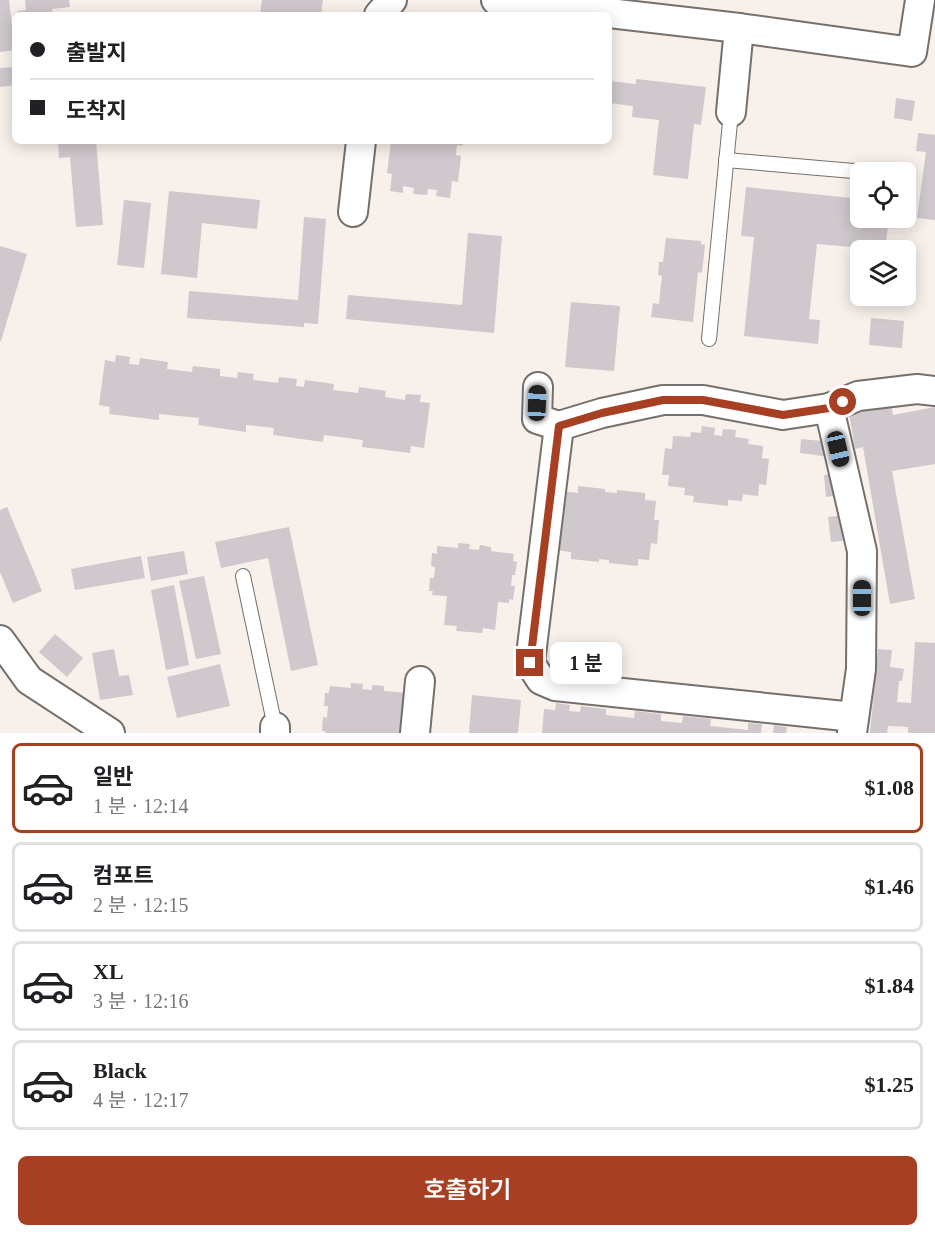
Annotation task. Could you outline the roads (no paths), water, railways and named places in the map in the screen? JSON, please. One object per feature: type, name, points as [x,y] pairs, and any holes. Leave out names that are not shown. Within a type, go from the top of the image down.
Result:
[{"type":"street","points":[[382,12],[392,0]]},
{"type":"street","points":[[496,0],[563,12]]},
{"type":"street","points":[[612,16],[739,28],[923,54],[920,0]]},
{"type":"street","points":[[731,112],[739,28]]},
{"type":"street","points":[[353,212],[361,144]]},
{"type":"street","points":[[538,387],[537,419],[559,426],[602,413],[663,400],[703,400],[783,415],[829,408],[858,396],[917,389],[935,390]]},
{"type":"street","points":[[559,426],[530,663],[540,680],[555,686],[853,725],[861,669],[862,551],[829,408]]},
{"type":"street","points":[[0,640],[29,680],[110,733]]},
{"type":"street","points":[[415,733],[420,681]]},
{"type":"lane","points":[[709,339],[731,112]]},
{"type":"lane","points":[[726,160],[850,171]]},
{"type":"lane","points":[[243,576],[275,730]]}]
